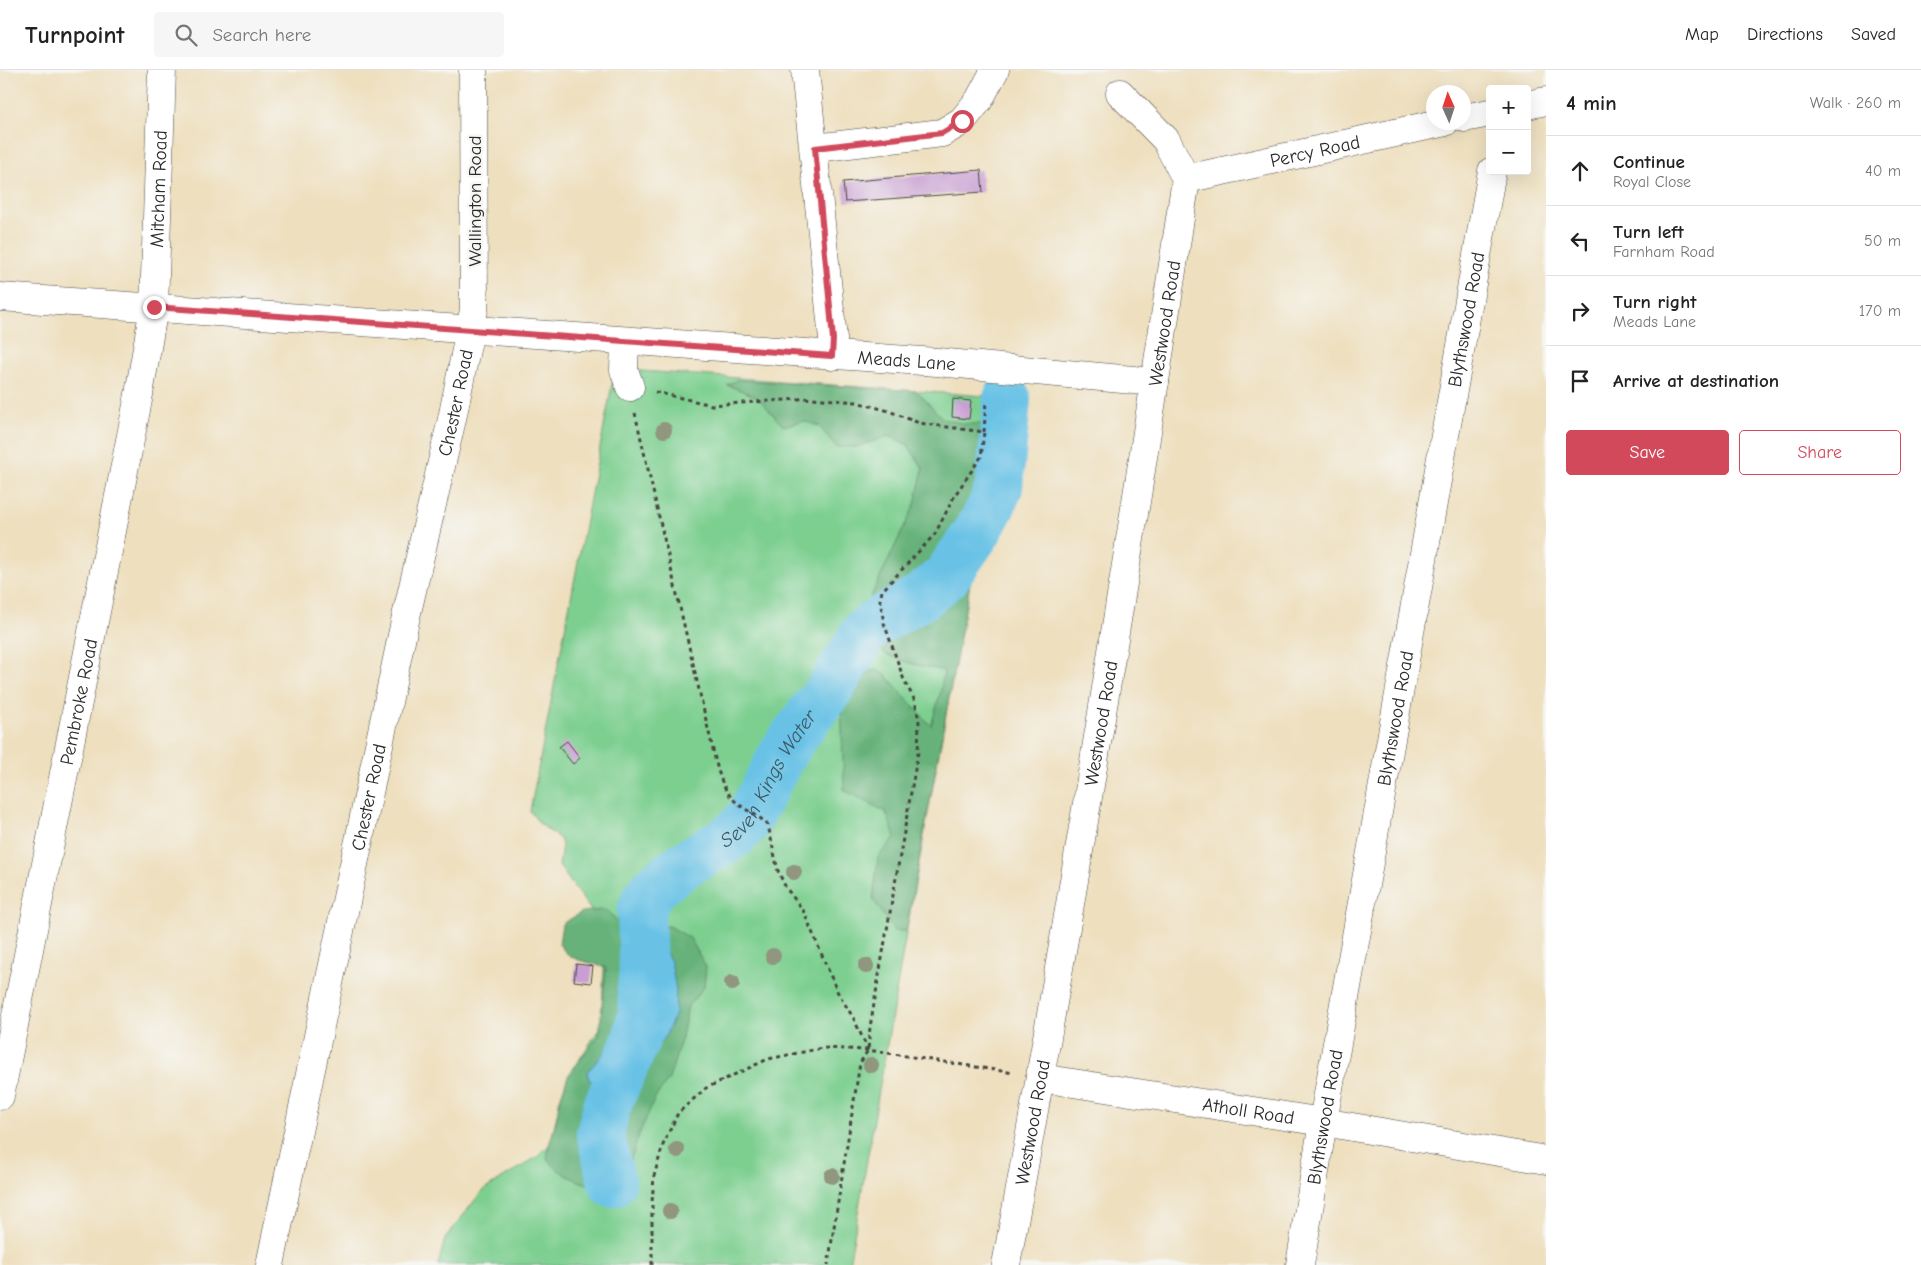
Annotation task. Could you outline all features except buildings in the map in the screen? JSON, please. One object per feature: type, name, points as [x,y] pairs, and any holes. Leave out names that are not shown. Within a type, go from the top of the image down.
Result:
[{"type":"street","name":"Mitcham Road","points":[[154,307],[162,70]]},
{"type":"street","name":"Wallington Road","points":[[470,330],[474,310],[473,70]]},
{"type":"street","points":[[805,70],[815,148],[833,339],[832,356]]},
{"type":"street","points":[[815,148],[942,133],[962,121],[979,100],[995,70]]},
{"type":"street","points":[[1120,93],[1166,140],[1186,179]]},
{"type":"street","points":[[1531,104],[1546,101]]},
{"type":"street","points":[[1471,117],[1486,114]]},
{"type":"street","name":"Percy Road","points":[[1186,179],[1426,126]]},
{"type":"street","name":"Blythswood Road","points":[[1300,1265],[1323,1122],[1491,175]]},
{"type":"street","name":"Westwood Road","points":[[1006,1265],[1041,1078],[1155,382],[1186,179]]},
{"type":"street","name":"Meads Lane","points":[[0,297],[937,362],[1155,382]]},
{"type":"street","name":"Pembroke Road","points":[[0,1096],[138,400],[154,307]]},
{"type":"street","name":"Chester Road","points":[[270,1265],[403,631],[450,429],[470,330]]},
{"type":"street","points":[[626,341],[624,370],[630,388]]},
{"type":"street","name":"Atholl Road","points":[[1041,1078],[1323,1122],[1546,1160]]},
{"type":"path","points":[[868,1050],[854,1019],[837,991],[803,910],[786,888],[778,871],[768,825],[739,805],[724,786],[709,733],[630,388],[712,405],[813,398],[856,402],[888,411],[919,423],[984,432]]},
{"type":"path","points":[[828,1265],[860,1063],[868,1050],[870,1027],[918,752],[919,722],[917,710],[914,699],[904,680],[884,622],[880,600],[882,591],[935,534],[955,495],[981,457],[986,401]]},
{"type":"path","points":[[652,1265],[654,1176],[663,1144],[678,1113],[706,1088],[768,1059],[823,1048],[868,1050],[1041,1078]]},
{"type":"green space","points":[[615,369],[999,397],[982,544],[974,561],[905,940],[849,1265],[438,1265],[445,1239],[482,1191],[537,1157],[550,1144],[568,1077],[601,1026],[604,966],[598,920],[559,866],[562,845],[560,839],[539,823],[530,811]]},
{"type":"green space","points":[[737,380],[917,391],[943,419],[965,424],[996,424],[982,544],[974,561],[906,931],[894,931],[873,899],[878,857],[895,837],[886,812],[844,790],[841,702],[863,673],[876,670],[885,674],[931,726],[944,671],[909,663],[885,654],[872,640],[865,609],[915,504],[923,469],[908,445],[889,436],[857,447],[836,447],[819,426],[803,421],[783,426],[761,401],[750,394],[727,385]]},
{"type":"green space","points":[[607,911],[622,925],[636,930],[669,926],[690,938],[706,967],[704,987],[688,1006],[682,1037],[669,1079],[655,1098],[640,1132],[625,1185],[621,1191],[580,1182],[561,1172],[547,1158],[559,1102],[568,1076],[599,1035],[606,968],[575,958],[564,951],[559,944],[562,924],[582,912]]},
{"type":"water","points":[[636,946],[659,947],[666,952],[671,962],[676,990],[675,1014],[666,1035],[655,1049],[648,1067],[640,1079],[608,1085],[595,1083],[589,1080],[587,1072],[610,1045],[623,1022],[627,1006],[629,962]]},
{"type":"waterway","name":"Seven Kings Water","points":[[612,1183],[600,1133],[607,1106],[636,1040],[642,1012],[641,910],[647,897],[655,887],[682,866],[734,835],[748,820],[784,751],[829,690],[864,633],[875,623],[923,596],[946,577],[978,531],[999,487],[1007,399]]},
{"type":"route","points":[[154,307],[832,356],[833,339],[815,148],[942,133],[962,121]]}]
